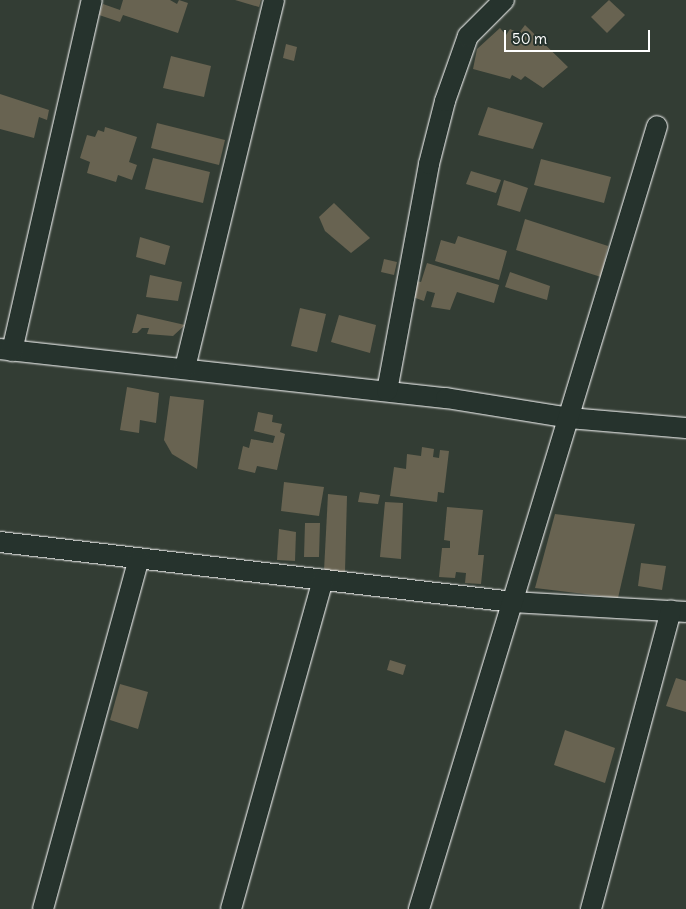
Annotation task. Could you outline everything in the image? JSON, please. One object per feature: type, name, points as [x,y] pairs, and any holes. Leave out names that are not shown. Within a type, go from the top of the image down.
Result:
[{"type":"street","points":[[92,0],[6,350],[387,391],[498,405],[568,418],[686,428]]},
{"type":"street","points":[[186,368],[274,0]]},
{"type":"street","points":[[387,391],[429,164],[445,101],[468,36],[504,0]]},
{"type":"street","points":[[419,909],[657,126]]},
{"type":"street","points":[[0,542],[513,602],[678,611],[591,909]]},
{"type":"street","points":[[44,909],[139,559]]},
{"type":"street","points":[[231,909],[323,580]]},
{"type":"building","points":[[123,0],[170,0],[177,4],[179,0],[188,3],[178,33],[123,15],[120,22],[99,15],[103,4],[120,10]]},
{"type":"building","points":[[235,0],[261,0],[259,7]]},
{"type":"building","points":[[609,0],[625,15],[607,33],[591,17]]},
{"type":"building","points":[[525,25],[568,67],[543,88],[525,76],[521,80],[512,75],[510,79],[473,69],[477,49],[500,28],[506,35],[510,29],[519,33]]},
{"type":"building","points":[[286,44],[297,47],[294,61],[283,58]]},
{"type":"building","points":[[171,56],[211,66],[204,97],[163,88]]},
{"type":"building","points":[[0,94],[49,110],[47,120],[39,117],[34,138],[0,129]]},
{"type":"building","points":[[488,107],[543,123],[533,149],[478,135]]},
{"type":"building","points":[[157,123],[225,140],[219,165],[151,148]]},
{"type":"building","points":[[105,127],[137,137],[129,162],[137,165],[132,180],[118,175],[116,182],[87,173],[90,162],[80,158],[87,135],[95,137],[98,130],[104,132]]},
{"type":"building","points":[[153,158],[210,172],[203,203],[145,189]]},
{"type":"building","points":[[541,159],[611,177],[604,203],[534,185]]},
{"type":"building","points":[[471,171],[501,180],[496,193],[466,184]]},
{"type":"building","points":[[504,180],[528,188],[520,212],[497,205]]},
{"type":"building","points":[[334,203],[370,238],[351,253],[325,231],[319,217]]},
{"type":"building","points":[[525,219],[608,246],[601,277],[516,250]]},
{"type":"building","points":[[458,236],[507,251],[499,280],[435,261],[441,240],[455,244]]},
{"type":"building","points":[[140,237],[170,246],[165,265],[136,257]]},
{"type":"building","points":[[384,259],[397,262],[394,275],[381,272]]},
{"type":"building","points":[[427,263],[499,285],[494,303],[457,292],[450,310],[431,307],[435,293],[427,291],[424,301],[410,296],[416,281],[421,282]]},
{"type":"building","points":[[510,272],[550,286],[547,300],[505,287]]},
{"type":"building","points":[[150,275],[182,282],[178,301],[146,297]]},
{"type":"building","points":[[300,308],[326,314],[317,352],[291,346]]},
{"type":"building","points":[[137,314],[185,325],[173,336],[147,334],[149,328],[142,328],[137,333],[132,333]]},
{"type":"building","points":[[339,315],[376,325],[370,353],[331,342]]},
{"type":"building","points":[[127,387],[159,393],[156,423],[140,420],[139,433],[120,430]]},
{"type":"building","points":[[170,396],[204,400],[197,469],[172,454],[164,440]]},
{"type":"building","points":[[258,412],[273,415],[272,422],[282,424],[280,432],[285,434],[277,470],[257,466],[255,473],[238,469],[243,446],[249,448],[251,439],[273,443],[275,436],[254,431]]},
{"type":"building","points":[[422,447],[434,449],[433,457],[439,458],[440,450],[449,451],[444,493],[438,492],[437,502],[390,496],[394,467],[406,469],[407,454],[421,456]]},
{"type":"building","points":[[284,482],[324,487],[319,516],[281,511]]},
{"type":"building","points":[[360,492],[380,495],[378,504],[358,502]]},
{"type":"building","points":[[328,494],[347,496],[345,572],[324,571]]},
{"type":"building","points":[[385,502],[403,503],[401,559],[380,557]]},
{"type":"building","points":[[447,507],[483,510],[478,555],[484,555],[481,584],[465,583],[466,573],[456,572],[455,578],[439,577],[442,548],[450,548],[450,541],[444,540]]},
{"type":"building","points":[[555,514],[635,524],[618,598],[535,588]]},
{"type":"building","points":[[305,523],[320,523],[319,557],[304,557]]},
{"type":"building","points":[[279,529],[296,532],[295,561],[277,560]]},
{"type":"building","points":[[641,563],[666,566],[662,590],[638,586]]},
{"type":"building","points":[[390,660],[406,665],[403,675],[387,670]]},
{"type":"building","points":[[676,678],[686,681],[686,712],[666,706]]},
{"type":"building","points":[[120,684],[148,692],[138,729],[110,720]]},
{"type":"building","points":[[565,730],[615,748],[605,783],[554,765]]}]
